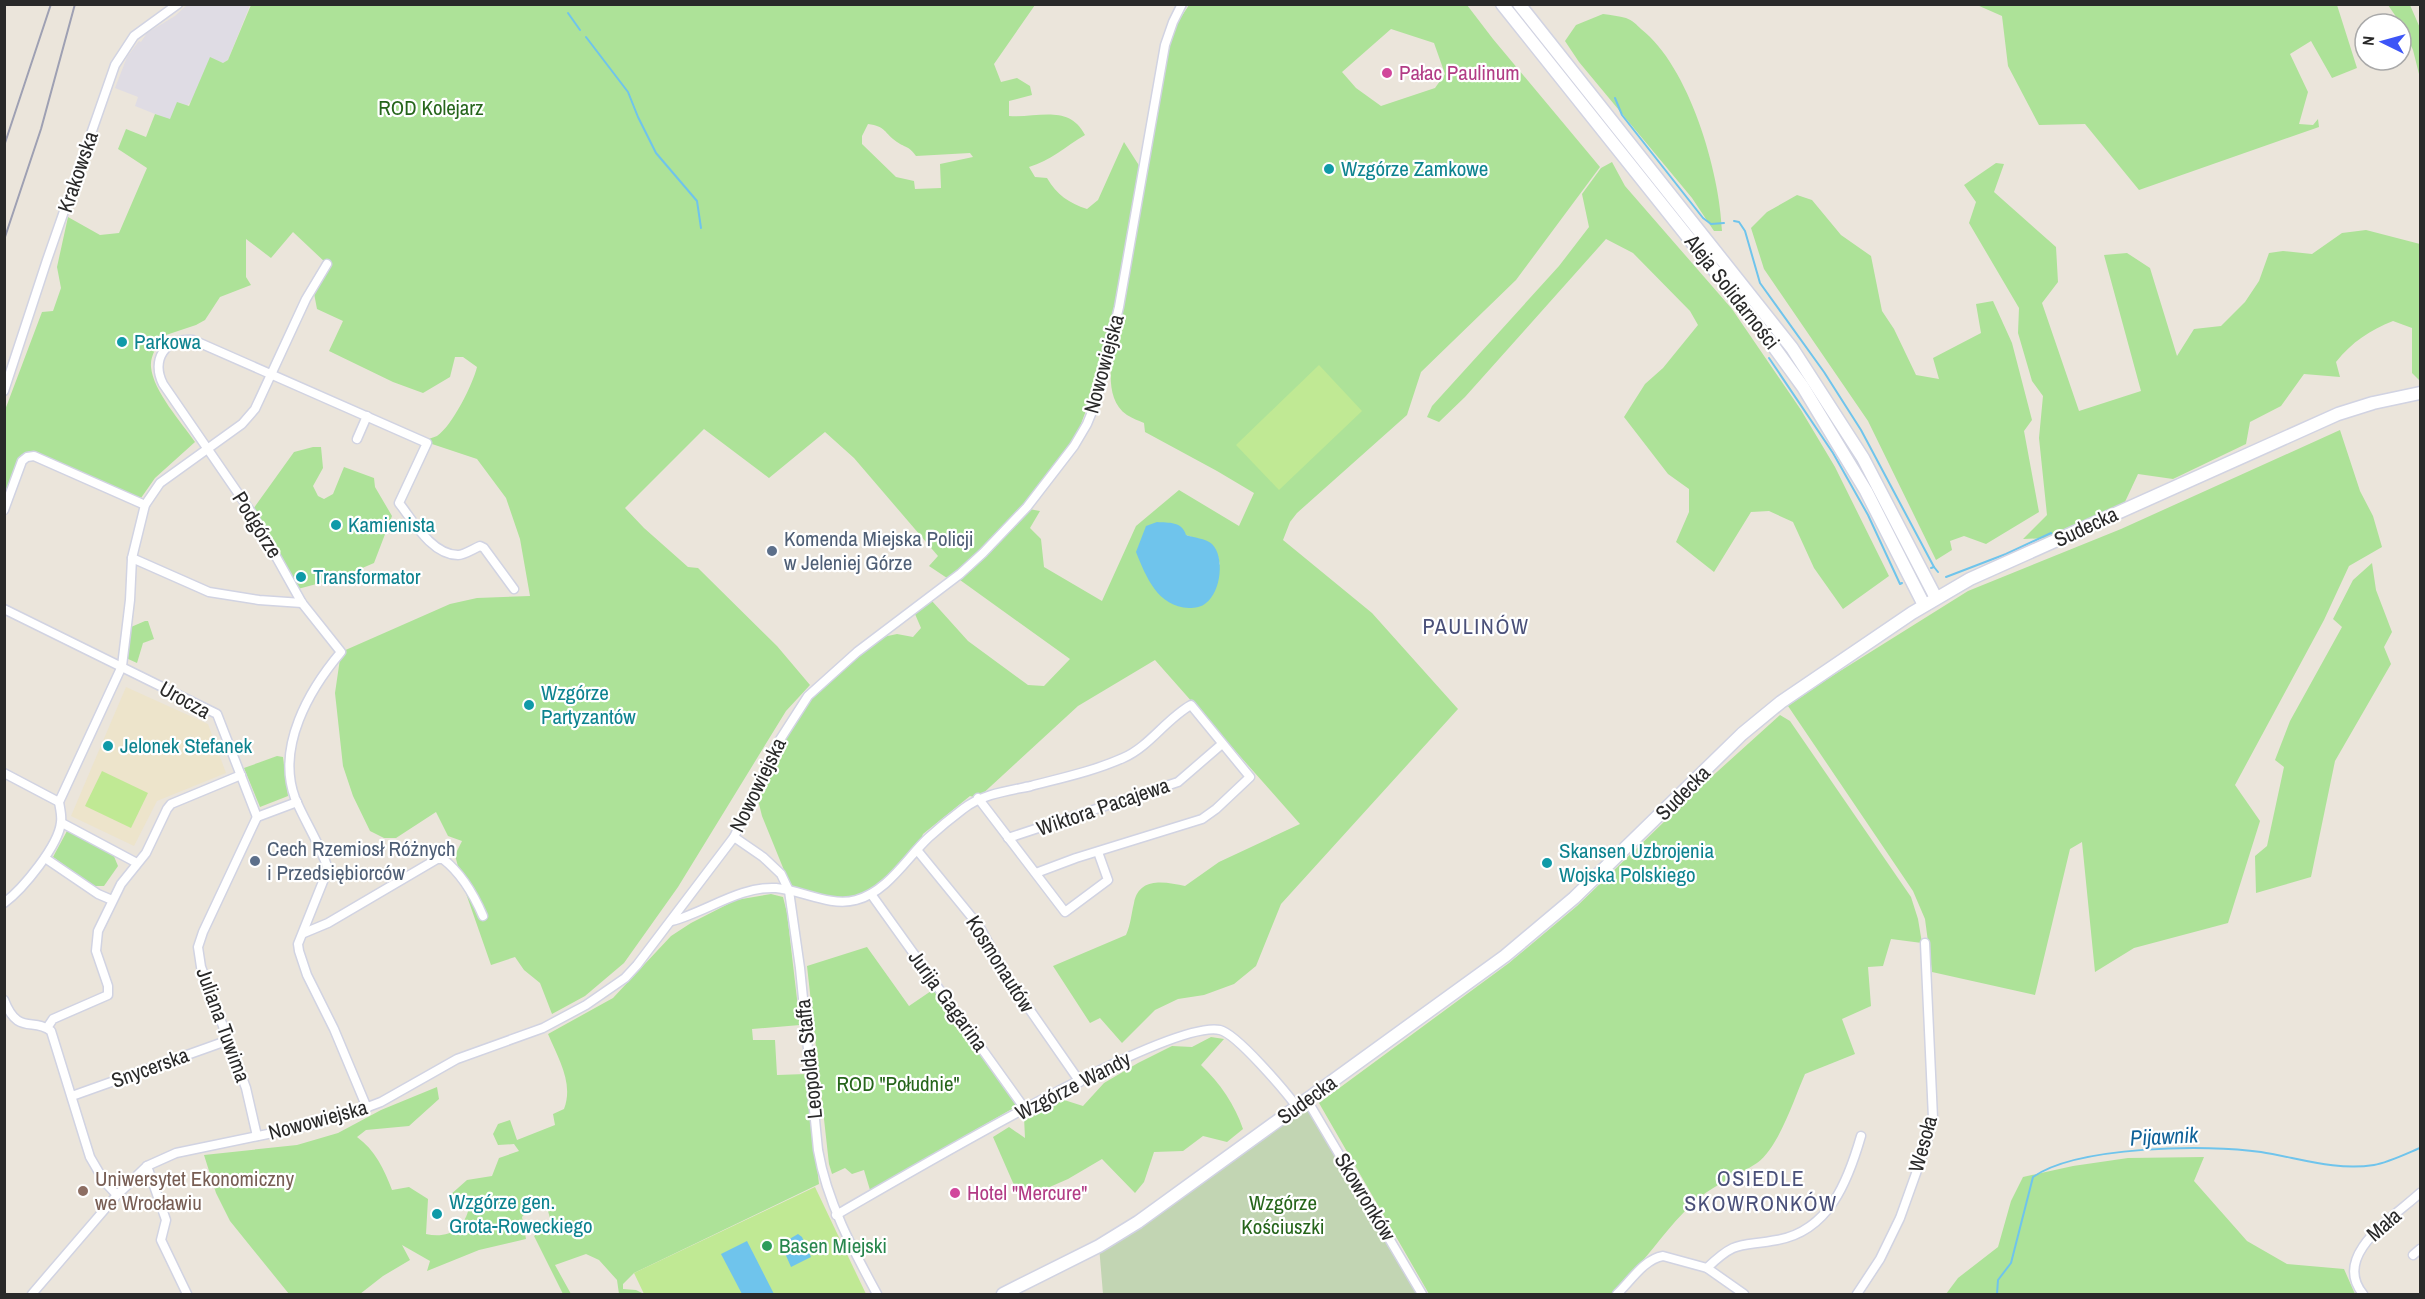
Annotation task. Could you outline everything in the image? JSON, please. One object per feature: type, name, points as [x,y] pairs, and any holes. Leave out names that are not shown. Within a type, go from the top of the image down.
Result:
[{"type":"main road","name":"Aleja Solidarności","points":[[1502,4],[1781,355],[1844,451],[1877,510],[1924,605]]},
{"type":"main road","name":"Aleja Solidarności","points":[[1519,4],[1792,348],[1863,458],[1936,598]]},
{"type":"main road","name":"Sudecka","points":[[1004,1294],[1099,1246],[1138,1222],[1505,956],[1574,898],[1762,717],[1813,679],[1924,605],[1970,579],[2329,418],[2373,403],[2421,393]]},
{"type":"street","name":"Krakowska","points":[[4,391],[115,65],[134,36],[178,4]]},
{"type":"street","name":"Nowowiejska","points":[[37,1292],[117,1195],[147,1166],[176,1153],[310,1125],[366,1108],[381,1102],[457,1059],[543,1028],[586,1005],[625,978],[672,921],[734,837],[774,749],[800,706],[813,690],[885,629],[960,574],[983,553],[1027,507],[1074,446],[1087,424],[1096,402],[1119,307],[1165,45],[1182,4]]},
{"type":"street","points":[[4,903],[24,885],[45,858],[62,823],[59,802],[122,666],[130,600],[132,558],[145,505],[160,483],[242,424],[255,409],[306,299],[327,264]]},
{"type":"street","name":"Podgórze","points":[[297,802],[290,779],[290,747],[314,688],[341,652],[302,603],[251,512],[160,377],[158,364],[163,350],[172,342],[193,340],[427,443],[399,503],[430,542],[444,551],[459,555],[480,546],[484,548],[514,589]]},
{"type":"street","points":[[4,372],[12,363]]},
{"type":"street","points":[[357,439],[367,416]]},
{"type":"street","points":[[4,510],[22,461],[34,456],[145,505]]},
{"type":"street","points":[[132,558],[209,592],[259,600],[302,603]]},
{"type":"street","name":"Urocza","points":[[4,609],[217,714],[257,817]]},
{"type":"street","points":[[672,921],[744,893],[776,888],[844,902],[871,894],[880,888],[916,850],[978,798],[1056,780],[1124,758],[1179,712],[1191,705],[1250,777],[1202,819],[1036,873]]},
{"type":"street","name":"Wiktora Pacajewa","points":[[1008,838],[1178,782],[1222,744]]},
{"type":"street","points":[[4,773],[59,802]]},
{"type":"street","points":[[47,1028],[53,1019],[103,998],[108,993],[96,945],[100,925],[121,884],[146,853],[166,809],[171,804],[241,775]]},
{"type":"street","points":[[978,798],[1065,912],[1108,880],[1098,852]]},
{"type":"street","points":[[257,817],[297,802],[328,869],[298,944],[300,957],[350,1066],[366,1108]]},
{"type":"street","name":"Juliana Tuwima","points":[[257,817],[198,947],[204,976],[246,1088],[257,1136]]},
{"type":"street","points":[[62,823],[138,863]]},
{"type":"street","name":"Leopolda Staffa","points":[[734,837],[763,857],[781,874],[789,891],[800,968],[823,1180],[836,1215],[877,1294]]},
{"type":"street","name":"Kosmonautów","points":[[916,850],[978,926],[1014,987],[1080,1082]]},
{"type":"street","points":[[45,858],[98,894],[112,900]]},
{"type":"street","points":[[304,933],[328,924],[437,859],[443,859],[451,865],[463,879],[483,916]]},
{"type":"street","name":"Jurija Gagarina","points":[[871,894],[1025,1109]]},
{"type":"street","name":"Wesoła","points":[[1857,1294],[1880,1259],[1900,1218],[1933,1118],[1925,943]]},
{"type":"street","points":[[4,1000],[9,1012],[20,1022],[47,1028],[53,1036],[90,1157],[104,1181],[117,1195]]},
{"type":"street","name":"Wzgórze Wandy","points":[[836,1215],[1025,1109],[1128,1057],[1190,1033],[1219,1030],[1236,1039],[1302,1103]]},
{"type":"street","name":"Snycerska","points":[[72,1096],[229,1040]]},
{"type":"street","name":"Skowronków","points":[[1302,1103],[1422,1294]]},
{"type":"street","points":[[1707,1268],[1726,1251],[1740,1244],[1777,1241],[1795,1235],[1810,1227],[1823,1216],[1843,1184],[1861,1136]]},
{"type":"street","points":[[147,1166],[166,1220],[161,1240],[187,1294]]},
{"type":"street","name":"Mała","points":[[2363,1294],[2355,1284],[2353,1266],[2362,1245],[2421,1193]]},
{"type":"street","points":[[2413,1255],[2421,1249]]},
{"type":"street","points":[[1619,1294],[1656,1257],[1670,1256],[1707,1268],[1744,1294]]},
{"type":"shaded area","points":[[187,5],[250,5],[228,60],[223,63],[210,58],[192,101],[170,120],[135,106],[138,97],[115,88],[127,57],[139,41],[141,42],[147,33],[175,16]]},
{"type":"shaded area","points":[[126,687],[208,724],[226,773],[157,801],[134,846],[71,816]]},
{"type":"green space","name":"ROD Kolejarz","points":[[251,5],[1035,5],[994,64],[1001,82],[1017,78],[1030,86],[1032,95],[1009,101],[1009,116],[1062,116],[1078,125],[1085,135],[1051,157],[1029,167],[1035,177],[1047,178],[1064,198],[1087,209],[1098,200],[1124,142],[1140,167],[1117,300],[1101,366],[1079,429],[1072,443],[1010,520],[986,546],[947,578],[929,566],[938,556],[854,458],[825,432],[769,478],[704,429],[625,508],[688,567],[698,568],[777,646],[810,685],[786,711],[678,887],[624,963],[585,996],[552,1014],[540,983],[524,970],[515,957],[491,965],[455,855],[462,841],[448,836],[436,812],[396,838],[384,838],[370,831],[353,796],[343,766],[335,693],[341,652],[450,604],[477,598],[530,596],[520,539],[506,498],[477,459],[423,441],[437,436],[449,423],[467,394],[477,367],[463,357],[455,357],[450,377],[423,393],[393,382],[329,351],[343,321],[317,309],[313,288],[327,264],[293,232],[271,258],[246,239],[246,277],[251,285],[220,297],[205,320],[163,336],[154,351],[151,367],[157,386],[195,442],[155,478],[141,498],[30,451],[21,455],[5,498],[5,410],[42,312],[53,311],[61,288],[57,267],[68,217],[100,235],[119,233],[147,168],[118,149],[126,129],[146,137],[155,114],[170,119],[177,102],[189,106],[210,57],[223,63],[228,60]],"holes":[[[868,124],[882,128],[916,156],[970,153],[973,157],[940,164],[941,188],[915,189],[914,181],[896,177],[862,144],[862,136]]]},
{"type":"green space","points":[[1189,5],[1467,5],[1600,167],[1516,280],[1421,372],[1407,415],[1297,513],[1290,522],[1283,540],[1372,613],[1458,709],[1281,904],[1256,966],[1234,984],[1204,995],[1178,999],[1155,1010],[1122,1043],[1100,1018],[1090,1023],[1053,966],[1126,935],[1134,903],[1141,888],[1154,883],[1185,886],[1219,862],[1300,824],[1155,660],[1078,706],[978,798],[970,796],[923,834],[917,850],[886,882],[857,901],[789,891],[788,880],[762,816],[756,792],[774,749],[817,690],[883,637],[897,634],[913,637],[921,628],[915,614],[932,601],[968,641],[1028,685],[1044,686],[1070,659],[960,580],[1029,509],[1040,511],[1030,528],[1041,539],[1044,567],[1102,601],[1136,526],[1179,490],[1239,526],[1254,493],[1145,432],[1144,423],[1127,415],[1119,408],[1112,389],[1111,368],[1114,338],[1168,45],[1174,28]],"holes":[[[1391,29],[1434,43],[1445,74],[1435,88],[1381,106],[1356,88],[1342,72]],[[1186,535],[1213,546],[1220,565]]]},
{"type":"green space","points":[[1507,5],[1513,5],[1788,350],[1859,460],[1921,578],[1917,581],[1870,489],[1819,403]]},
{"type":"green space","points":[[1977,5],[2337,5],[2353,55],[2353,70],[2332,78],[2311,41],[2290,54],[2308,92],[2299,124],[2313,125],[2318,119],[2319,127],[2139,190],[2085,124],[2039,125],[2008,66],[2002,16]]},
{"type":"green space","points":[[2388,5],[2410,5],[2420,28],[2420,78],[2413,50],[2413,12],[2393,12]]},
{"type":"green space","points":[[1603,14],[1626,18],[1634,23],[1658,46],[1674,68],[1699,122],[1708,151],[1720,207],[1722,231],[1714,231],[1692,198],[1579,62],[1565,41],[1576,25]]},
{"type":"green space","points":[[1612,162],[1625,186],[1732,309],[1801,410],[1835,467],[1889,576],[1843,609],[1814,568],[1793,522],[1769,511],[1751,512],[1714,572],[1676,542],[1689,512],[1689,489],[1668,474],[1624,417],[1645,384],[1663,368],[1698,325],[1690,311],[1633,253],[1606,239],[1465,397],[1439,422],[1427,417],[1432,406],[1559,266],[1589,227],[1582,194],[1601,168]]},
{"type":"green space","points":[[1996,163],[2004,164],[1994,192],[2056,247],[2058,282],[2042,303],[2079,411],[2141,391],[2104,255],[2127,253],[2150,268],[2177,356],[2194,329],[2221,326],[2245,302],[2259,281],[2269,253],[2283,251],[2312,254],[2342,233],[2366,230],[2420,244],[2420,381],[2412,373],[2412,328],[2393,321],[2362,337],[2348,348],[2336,362],[2340,377],[2304,374],[2281,406],[2250,422],[2246,444],[2173,479],[2138,474],[2124,504],[2047,538],[2023,539],[2047,515],[2039,438],[2043,396],[2032,381],[2018,333],[2019,308],[1969,223],[1976,202],[1964,185]]},
{"type":"green space","points":[[1797,195],[1812,200],[1841,235],[1871,256],[1882,311],[1894,329],[1916,375],[1939,379],[1933,358],[1981,333],[1976,304],[1993,301],[2012,343],[2032,420],[2024,431],[2039,512],[1986,544],[1964,536],[1950,541],[1952,550],[1936,560],[1868,421],[1764,269],[1751,228],[1767,212]]},
{"type":"green space","points":[[1319,365],[1362,411],[1279,490],[1236,445]]},
{"type":"green space","points":[[2340,430],[2360,491],[2373,516],[2382,547],[2349,566],[2324,620],[2235,785],[2260,821],[2228,923],[2134,948],[2095,972],[2082,842],[2070,849],[2035,995],[1932,972],[1925,919],[1913,891],[1788,706],[1968,591],[2121,529]]},
{"type":"green space","points":[[321,447],[323,468],[313,486],[318,496],[324,499],[333,494],[344,467],[374,478],[375,487],[392,516],[374,563],[339,578],[294,590],[251,512],[294,452]]},
{"type":"green space","points":[[2372,563],[2376,590],[2392,632],[2384,647],[2391,664],[2335,761],[2311,877],[2256,893],[2255,856],[2267,846],[2284,767],[2275,760],[2290,721],[2342,627],[2333,619],[2353,580]]},
{"type":"green space","points":[[148,621],[154,639],[143,643],[137,663],[126,658],[131,627]]},
{"type":"green space","points":[[1780,715],[1790,721],[1911,897],[1918,919],[1922,943],[1891,939],[1883,966],[1868,967],[1871,1006],[1842,1019],[1855,1054],[1805,1074],[1785,1122],[1765,1156],[1698,1198],[1611,1294],[1429,1294],[1319,1103],[1509,963],[1577,906],[1697,790]]},
{"type":"green space","points":[[277,756],[283,757],[288,796],[260,807],[244,768]]},
{"type":"green space","points":[[102,771],[148,793],[131,828],[85,806]]},
{"type":"green space","points":[[67,831],[113,854],[118,866],[104,886],[94,886],[53,857]]},
{"type":"green space","points":[[771,894],[783,897],[787,913],[800,1025],[752,1029],[753,1040],[775,1040],[777,1075],[806,1074],[819,1184],[634,1273],[623,1284],[623,1289],[636,1290],[644,1294],[619,1294],[617,1280],[599,1260],[586,1254],[555,1265],[571,1294],[563,1294],[534,1236],[551,1222],[548,1211],[528,1209],[522,1217],[526,1239],[479,1250],[427,1271],[430,1261],[402,1245],[410,1260],[383,1276],[360,1294],[289,1294],[230,1221],[216,1193],[204,1155],[297,1145],[338,1133],[381,1110],[437,1087],[439,1099],[409,1126],[366,1130],[357,1137],[378,1160],[392,1190],[409,1187],[428,1199],[426,1234],[441,1235],[454,1231],[464,1221],[469,1207],[449,1196],[467,1180],[492,1176],[499,1158],[519,1151],[514,1144],[498,1145],[493,1134],[498,1124],[510,1120],[517,1140],[555,1125],[553,1114],[564,1109],[567,1099],[566,1080],[548,1034],[613,998],[671,936],[691,923],[736,900]]},
{"type":"green space","name":"ROD \"Południe\"","points":[[867,947],[909,1006],[934,989],[1017,1106],[870,1190],[864,1170],[852,1174],[845,1168],[832,1174],[829,1164],[807,966]]},
{"type":"green space","points":[[1211,1037],[1224,1039],[1201,1065],[1226,1095],[1243,1129],[1227,1142],[1203,1136],[1183,1151],[1154,1152],[1144,1182],[1135,1193],[1102,1159],[1068,1179],[1036,1193],[1017,1192],[993,1137],[1009,1127],[1025,1138],[1024,1117],[1061,1099],[1083,1106],[1104,1083],[1138,1063],[1172,1046],[1192,1047]]},
{"type":"green space","name":"Wzgórze Kościuszki","points":[[1307,1100],[1422,1294],[1103,1294],[1099,1246]]},
{"type":"green space","points":[[2204,1157],[2194,1181],[2247,1241],[2287,1264],[2344,1269],[2355,1294],[1946,1294],[1958,1278],[1998,1247],[2011,1201],[2023,1177],[2073,1166],[2128,1158]]},
{"type":"green space","name":"Basen Miejski","points":[[815,1187],[866,1294],[644,1294],[634,1273]]},
{"type":"water","points":[[1157,522],[1178,525],[1186,535],[1206,540],[1216,550],[1219,557],[1220,574],[1215,591],[1206,603],[1189,608],[1178,606],[1161,596],[1149,580],[1136,552],[1146,526]]},
{"type":"water","points":[[798,1234],[802,1237],[811,1257],[791,1267],[781,1244]]},
{"type":"water","points":[[747,1241],[774,1294],[742,1294],[721,1254]]},
{"type":"waterway","points":[[568,13],[580,30]]},
{"type":"waterway","points":[[586,37],[628,92],[656,153],[697,201],[701,228]]},
{"type":"waterway","points":[[1615,98],[1622,115],[1703,218],[1711,224],[1724,223]]},
{"type":"waterway","points":[[1734,221],[1739,222],[1745,231],[1760,283],[1824,372],[1861,430],[1934,567]]},
{"type":"waterway","points":[[1769,358],[1833,453],[1868,515],[1900,584],[1902,583]]},
{"type":"waterway","points":[[1946,577],[2006,554],[2051,533],[2052,535]]},
{"type":"waterway","points":[[1931,568],[1934,567],[1938,572]]},
{"type":"waterway","name":"Pijawnik","points":[[1997,1294],[1998,1280],[2011,1263],[2033,1177],[2053,1167],[2110,1153],[2177,1148],[2261,1152],[2331,1165],[2360,1166],[2385,1162],[2420,1148]]},
{"type":"railway","points":[[4,146],[51,4]]},
{"type":"railway","points":[[4,240],[41,129],[75,4]]},
{"type":"place","name":"Pałac Paulinum","points":[[1387,73]]},
{"type":"place","name":"Wzgórze Zamkowe","points":[[1329,169]]},
{"type":"place","name":"Parkowa","points":[[122,342]]},
{"type":"place","name":"Kamienista","points":[[336,525]]},
{"type":"place","name":"Komenda Miejska Policji w Jeleniej Górze","points":[[772,551]]},
{"type":"place","name":"Transformator","points":[[301,577]]},
{"type":"place","name":"Wzgórze Partyzantów","points":[[529,705]]},
{"type":"place","name":"Jelonek Stefanek","points":[[108,746]]},
{"type":"place","name":"Cech Rzemiosł Różnych i Przedsiębiorców","points":[[255,861]]},
{"type":"place","name":"Skansen Uzbrojenia Wojska Polskiego","points":[[1547,863]]},
{"type":"place","name":"Uniwersytet Ekonomiczny we Wrocławiu","points":[[83,1191]]},
{"type":"place","name":"Hotel \"Mercure\"","points":[[955,1193]]},
{"type":"place","name":"Wzgórze gen. Grota-Roweckiego","points":[[437,1214]]},
{"type":"place","name":"Basen Miejski","points":[[767,1246]]},
{"type":"district","name":"PAULINÓW","points":[[1476,626]]},
{"type":"district","name":"OSIEDLE SKOWRONKÓW","points":[[1761,1190]]}]
